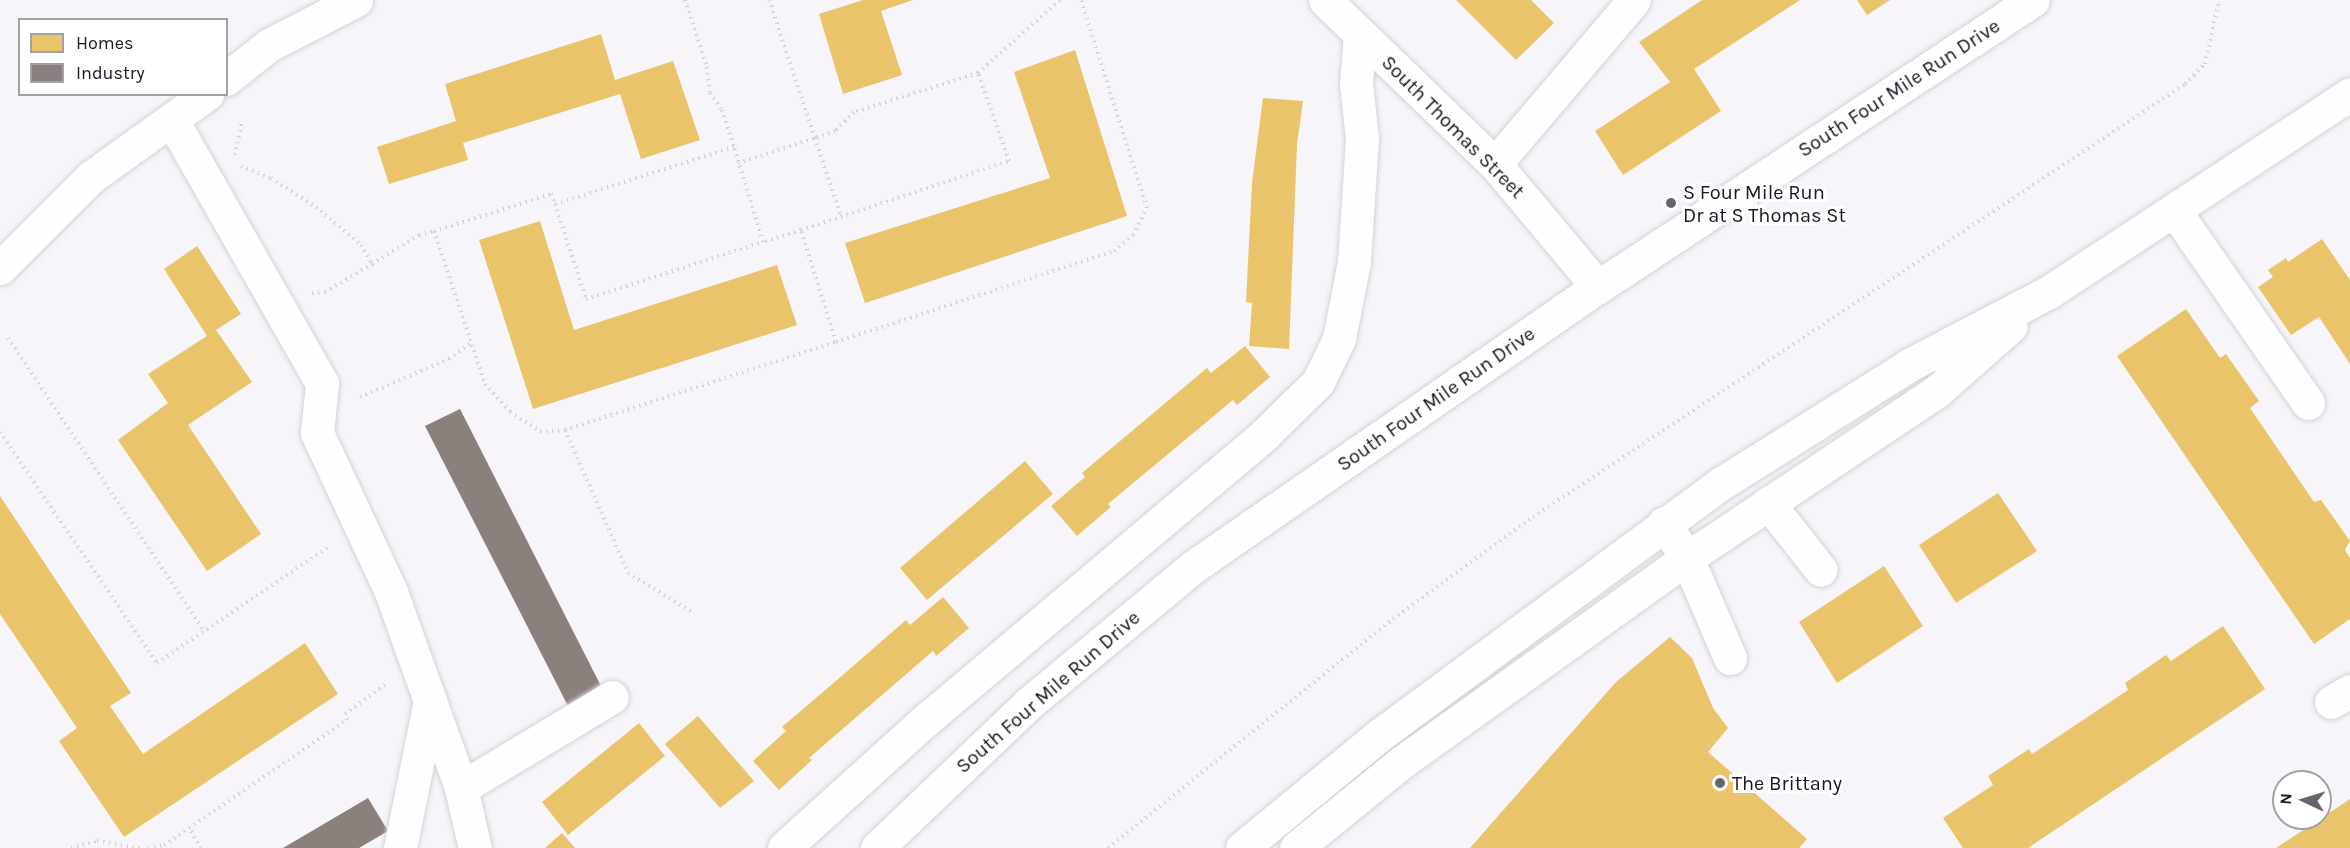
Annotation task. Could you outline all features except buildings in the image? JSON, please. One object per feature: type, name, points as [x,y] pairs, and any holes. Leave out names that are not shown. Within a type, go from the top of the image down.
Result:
[{"type":"street","points":[[228,77],[268,45],[356,0]]},
{"type":"street","name":"South Thomas Street","points":[[1325,0],[1495,164],[1598,287]]},
{"type":"street","points":[[1495,164],[1634,0]]},
{"type":"street","name":"South Four Mile Run Drive","points":[[877,848],[1028,704],[1193,567],[1598,287],[2033,0]]},
{"type":"street","points":[[784,848],[927,719],[1264,435],[1318,382],[1339,339],[1354,262],[1362,139],[1356,84],[1360,34]]},
{"type":"street","points":[[1242,848],[1381,734],[1664,523],[1911,364],[2049,292],[2350,94]]},
{"type":"street","points":[[0,268],[90,177],[173,122],[205,96]]},
{"type":"street","points":[[173,122],[322,383],[317,433],[360,524],[431,699],[461,788],[475,848]]},
{"type":"street","points":[[2174,210],[2308,403]]},
{"type":"street","points":[[1296,848],[1402,762],[1687,558],[1937,391],[2049,292]]},
{"type":"street","points":[[1768,503],[1821,570]]},
{"type":"street","points":[[1664,523],[1687,558],[1730,658]]},
{"type":"street","points":[[461,788],[612,697]]},
{"type":"street","points":[[400,848],[431,699]]},
{"type":"path","points":[[685,0],[707,67],[710,93],[722,110],[763,242]]},
{"type":"path","points":[[769,0],[841,216]]},
{"type":"path","points":[[738,163],[835,131],[854,112],[978,73],[1060,0]]},
{"type":"path","points":[[434,231],[485,384],[510,412],[540,431],[565,429],[1114,251],[1132,235],[1147,208],[1081,0]]},
{"type":"path","points":[[1108,848],[1384,626],[1533,517],[2185,84],[2205,64],[2219,0]]},
{"type":"path","points":[[275,298],[325,292],[419,235],[551,194],[586,300],[1009,161],[978,73]]},
{"type":"path","points":[[241,123],[234,163],[271,178],[315,207],[361,245],[372,264]]},
{"type":"path","points":[[555,204],[734,147]]},
{"type":"path","points":[[801,230],[836,342]]},
{"type":"path","points":[[8,338],[204,631]]},
{"type":"path","points":[[360,397],[449,359],[471,343]]},
{"type":"path","points":[[565,429],[628,573],[692,612]]},
{"type":"path","points":[[0,432],[157,663],[360,524]]},
{"type":"path","points":[[148,848],[164,845],[347,720],[345,714],[388,682],[418,666]]},
{"type":"path","points":[[189,828],[201,848]]},
{"type":"path","points":[[71,848],[97,841],[140,848]]},
{"type":"place","name":"S Four Mile Run Dr at S Thomas St","points":[[1671,203]]},
{"type":"place","name":"The Brittany","points":[[1720,783]]}]
